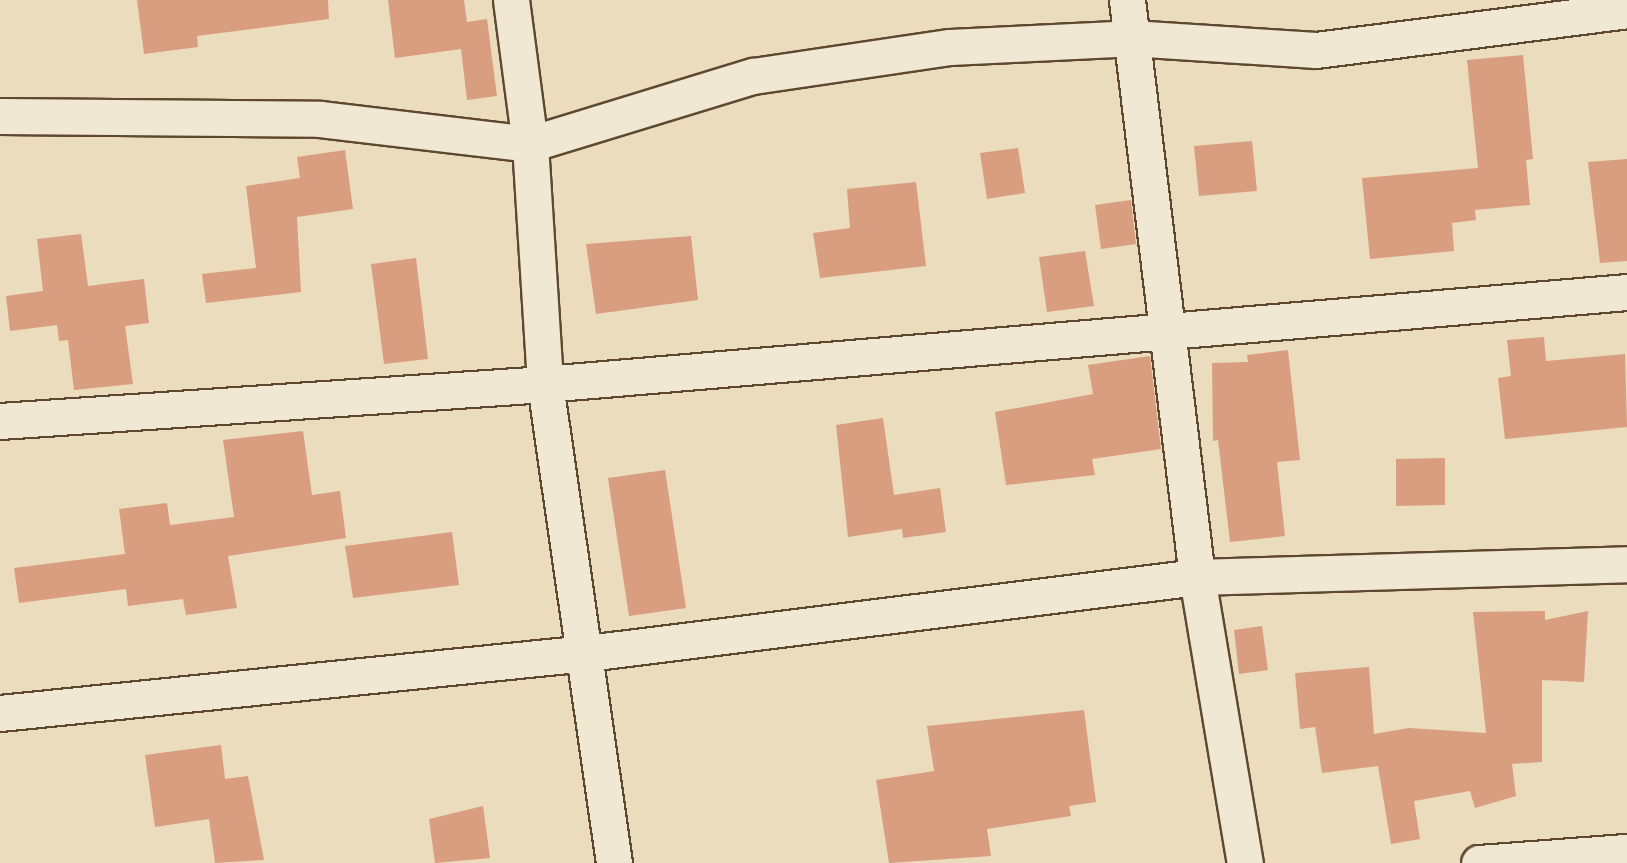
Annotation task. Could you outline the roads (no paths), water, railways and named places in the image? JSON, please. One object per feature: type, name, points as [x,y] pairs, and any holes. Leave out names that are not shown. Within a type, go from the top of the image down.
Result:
[{"type":"street","points":[[511,0],[530,144],[545,384],[587,653],[614,863]]},
{"type":"street","points":[[1127,0],[1170,328],[1197,577],[1245,863]]},
{"type":"street","points":[[0,116],[320,119],[530,144],[753,76],[950,47],[1131,38],[1316,50],[1627,10]]},
{"type":"street","points":[[0,421],[545,384],[1170,328],[1627,292]]},
{"type":"street","points":[[0,713],[587,653],[1197,577],[1627,564]]},
{"type":"street","points":[[1479,863],[1627,852]]}]
